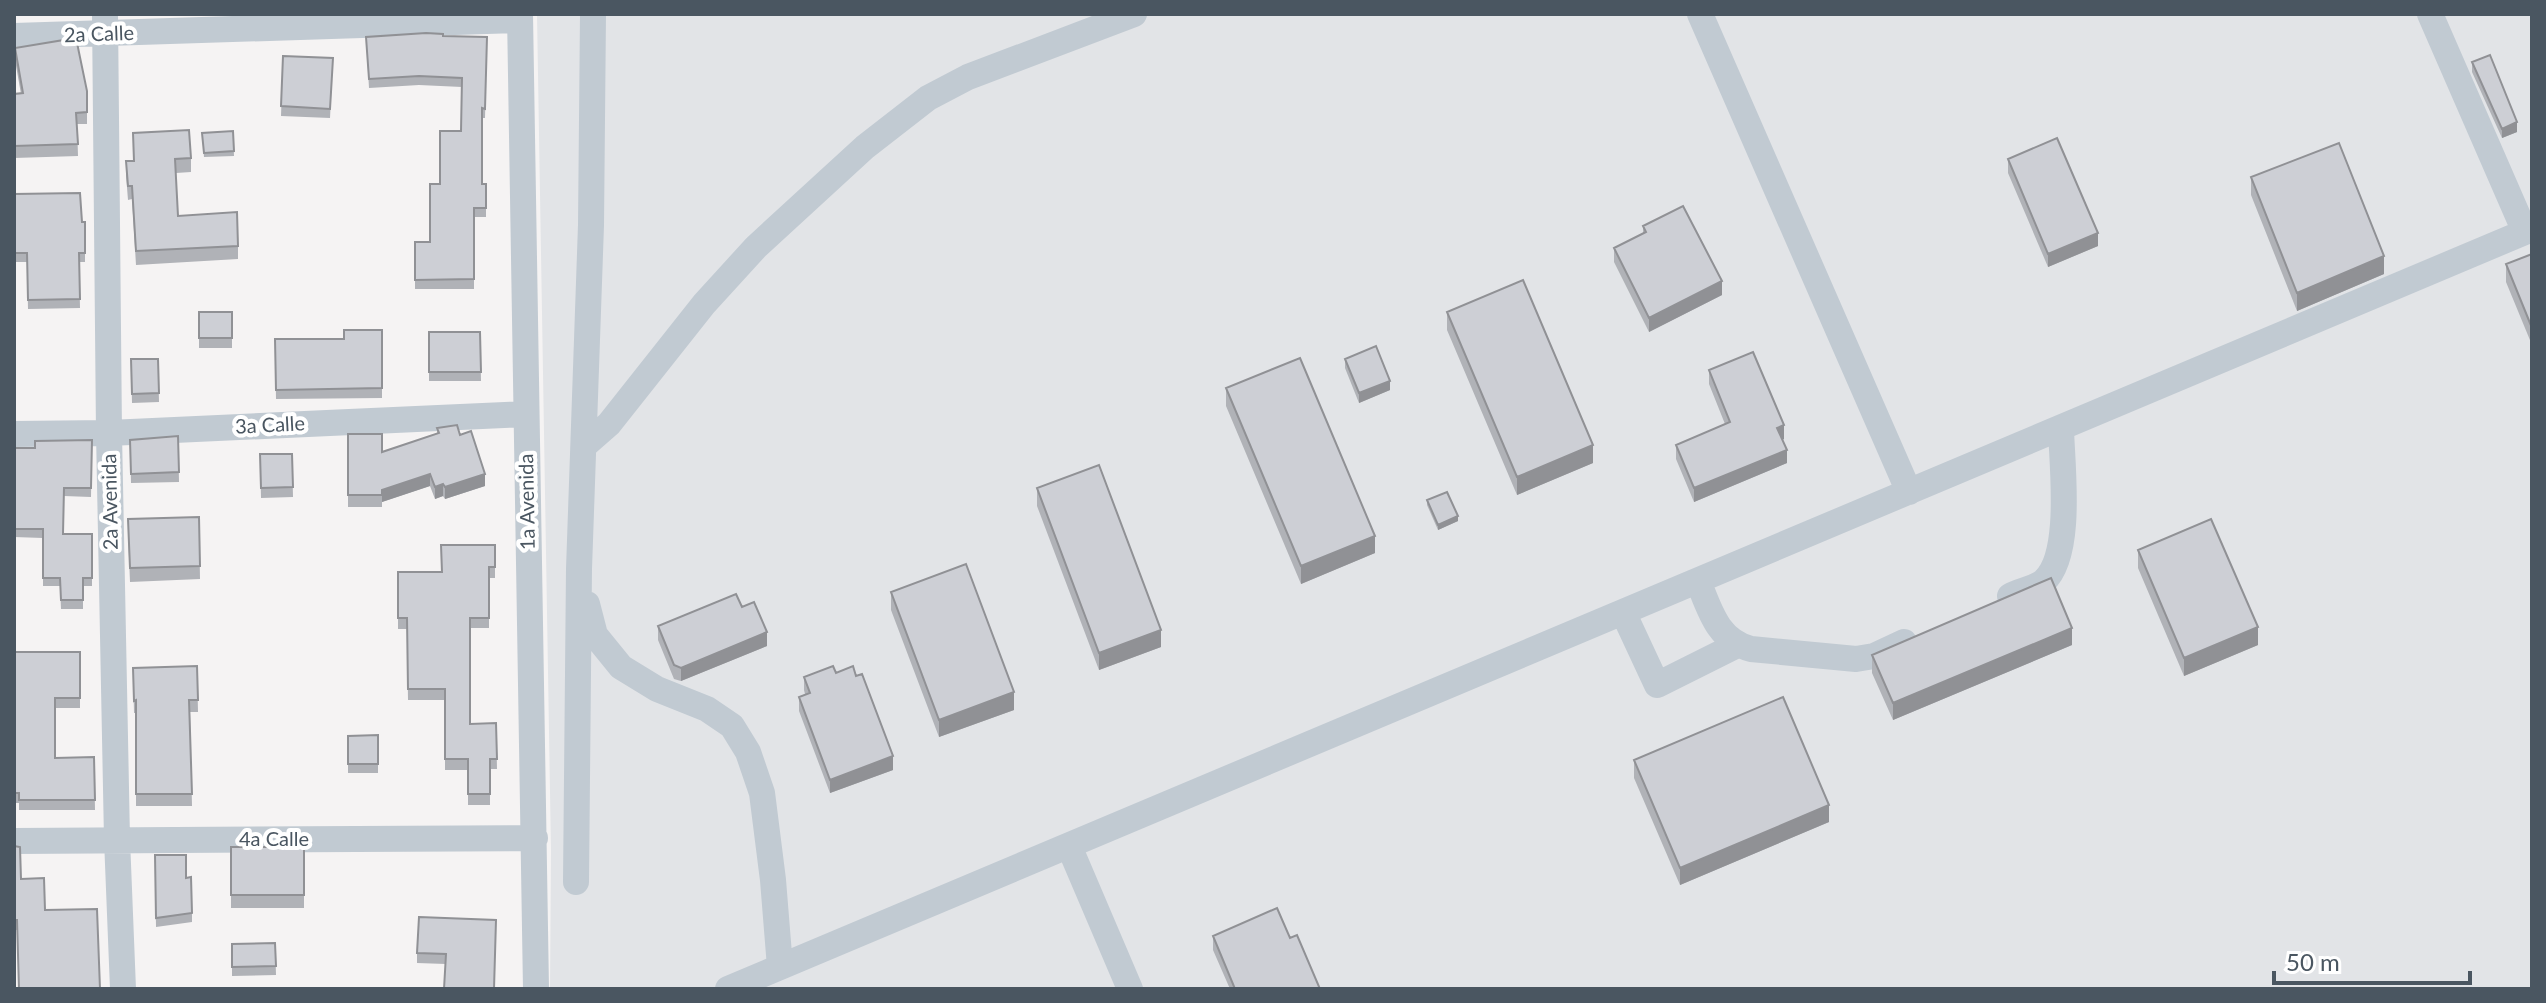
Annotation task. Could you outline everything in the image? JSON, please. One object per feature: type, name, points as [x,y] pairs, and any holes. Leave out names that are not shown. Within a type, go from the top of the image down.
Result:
[{"type":"street","points":[[576,882],[579,569],[591,225],[593,14]]},
{"type":"street","points":[[585,445],[609,424],[704,304],[756,247],[865,147],[917,106],[968,77],[1134,14]]},
{"type":"street","points":[[1700,14],[1909,492]]},
{"type":"street","points":[[728,989],[2529,231],[2430,14]]},
{"type":"street","name":"2a Calle","points":[[14,36],[105,24],[520,17]]},
{"type":"street","name":"1a Avenida","points":[[520,17],[536,989]]},
{"type":"street","name":"2a Avenida","points":[[105,24],[109,433],[123,989]]},
{"type":"street","name":"3a Calle","points":[[14,434],[109,433],[525,414]]},
{"type":"street","points":[[1987,606],[2044,581],[2058,555],[2064,530],[2061,429]]},
{"type":"street","points":[[579,569],[595,635],[621,667],[657,689],[707,709],[732,726],[748,752],[762,793],[780,967]]},
{"type":"street","points":[[1698,581],[1714,622],[1727,638],[1751,649],[1856,659],[1874,656],[1931,631]]},
{"type":"street","points":[[1623,612],[1657,685],[1737,645]]},
{"type":"street","name":"4a Calle","points":[[14,841],[535,838]]},
{"type":"street","points":[[1069,846],[1130,989]]},
{"type":"shaded area","points":[[537,14],[2532,14],[2532,989],[550,989],[551,851]]},
{"type":"building","points":[[426,33],[487,37],[485,109],[482,108],[482,184],[486,184],[486,208],[474,208],[474,279],[415,280],[415,242],[430,242],[430,184],[440,184],[440,131],[461,131],[462,78],[419,76],[369,79],[366,37]]},
{"type":"building","points":[[76,38],[87,91],[87,112],[76,113],[78,144],[14,146],[14,94],[23,93],[15,48]]},
{"type":"building","points":[[2490,55],[2517,122],[2502,129],[2472,62]]},
{"type":"building","points":[[283,56],[333,58],[330,109],[281,106]]},
{"type":"building","points":[[189,130],[191,158],[175,159],[178,216],[237,212],[238,246],[136,251],[132,186],[128,186],[126,161],[134,161],[133,133]]},
{"type":"building","points":[[233,131],[234,151],[204,153],[202,133]]},
{"type":"building","points":[[2057,138],[2098,233],[2048,254],[2008,159]]},
{"type":"building","points":[[2339,143],[2384,256],[2297,293],[2251,177]]},
{"type":"building","points":[[80,193],[82,222],[85,222],[85,253],[79,253],[80,299],[28,300],[27,253],[14,253],[14,194]]},
{"type":"building","points":[[1683,206],[1722,281],[1649,318],[1614,248],[1646,232],[1643,226]]},
{"type":"building","points":[[2532,254],[2532,328],[2506,264]]},
{"type":"building","points":[[1523,280],[1593,445],[1517,477],[1447,312]]},
{"type":"building","points":[[199,312],[232,312],[232,338],[199,338]]},
{"type":"building","points":[[344,330],[382,330],[382,388],[276,390],[275,339],[344,339]]},
{"type":"building","points":[[429,332],[480,332],[481,372],[429,372]]},
{"type":"building","points":[[1376,346],[1390,381],[1359,393],[1345,359]]},
{"type":"building","points":[[1753,352],[1784,425],[1777,428],[1787,450],[1694,488],[1676,445],[1730,422],[1709,370]]},
{"type":"building","points":[[1300,358],[1375,536],[1301,566],[1226,388]]},
{"type":"building","points":[[131,359],[158,359],[159,393],[132,394]]},
{"type":"building","points":[[457,425],[460,435],[471,431],[485,474],[445,487],[443,484],[435,487],[430,474],[382,490],[382,495],[348,495],[348,434],[382,434],[382,452],[439,433],[437,428]]},
{"type":"building","points":[[178,436],[179,472],[131,474],[130,440]]},
{"type":"building","points":[[92,440],[91,488],[64,488],[63,534],[92,534],[92,578],[83,578],[83,600],[61,600],[60,578],[43,578],[43,529],[14,529],[14,448],[35,448],[35,441]]},
{"type":"building","points":[[260,454],[292,454],[293,487],[261,488]]},
{"type":"building","points":[[1099,465],[1161,630],[1099,653],[1037,488]]},
{"type":"building","points":[[1447,492],[1458,516],[1438,525],[1427,500]]},
{"type":"building","points":[[199,517],[200,566],[130,568],[128,519]]},
{"type":"building","points":[[2211,519],[2258,627],[2184,658],[2138,550]]},
{"type":"building","points":[[441,545],[495,545],[495,567],[489,567],[489,618],[470,618],[470,724],[496,723],[497,759],[490,759],[490,794],[468,794],[468,759],[445,759],[445,689],[408,689],[407,618],[398,618],[398,572],[442,572]]},
{"type":"building","points":[[966,564],[1014,692],[939,720],[891,592]]},
{"type":"building","points":[[2051,578],[2072,628],[1893,703],[1872,655]]},
{"type":"building","points":[[736,594],[742,607],[754,602],[767,632],[681,668],[674,665],[658,626]]},
{"type":"building","points":[[14,652],[80,652],[80,698],[55,698],[55,758],[94,757],[95,800],[19,800],[19,793],[14,793]]},
{"type":"building","points":[[197,666],[198,700],[189,700],[192,794],[136,794],[133,668]]},
{"type":"building","points":[[833,666],[836,673],[853,666],[856,676],[862,674],[893,756],[830,780],[799,697],[810,693],[804,677]]},
{"type":"building","points":[[1783,697],[1829,805],[1680,868],[1634,760]]},
{"type":"building","points":[[378,735],[378,764],[348,764],[348,736]]},
{"type":"building","points":[[14,846],[20,847],[21,879],[44,878],[45,910],[97,909],[100,989],[19,989],[17,920],[14,920]]},
{"type":"building","points":[[231,847],[304,847],[304,895],[231,895]]},
{"type":"building","points":[[155,855],[186,855],[186,878],[191,877],[192,913],[156,918]]},
{"type":"building","points":[[1277,908],[1290,938],[1297,935],[1320,989],[1235,989],[1213,936]]},
{"type":"building","points":[[419,917],[496,920],[494,989],[444,989],[446,954],[417,953]]},
{"type":"building","points":[[275,943],[276,966],[232,967],[232,944]]}]
